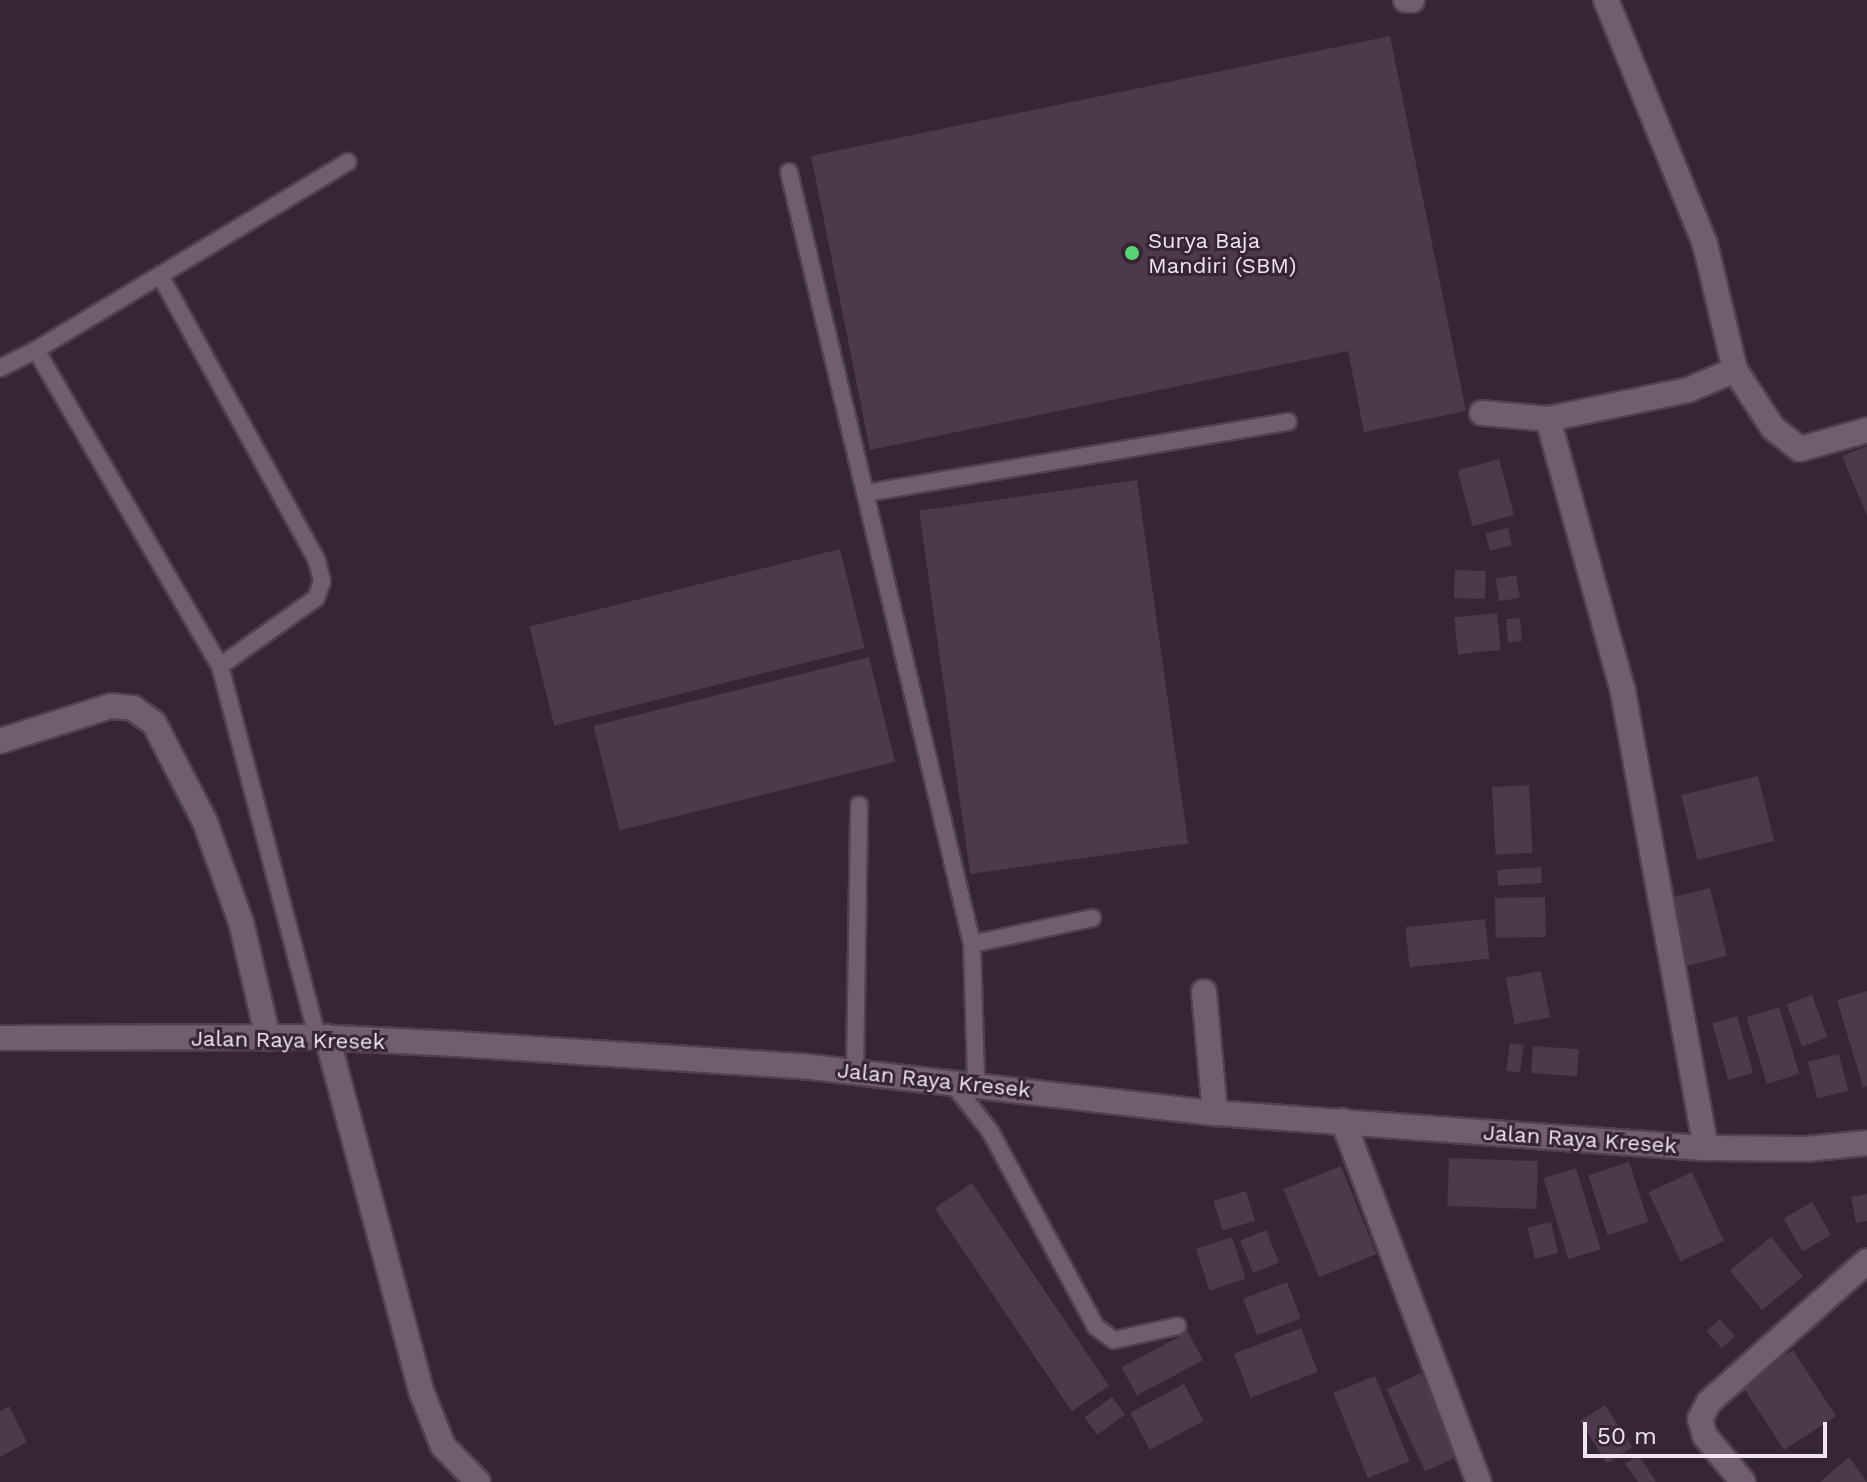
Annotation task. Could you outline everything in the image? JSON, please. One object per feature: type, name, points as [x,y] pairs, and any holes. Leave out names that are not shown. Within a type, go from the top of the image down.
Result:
[{"type":"street","points":[[1606,0],[1705,244],[1735,370],[1773,428],[1800,449],[1867,430]]},
{"type":"street","points":[[1482,413],[1548,419],[1688,390],[1735,370]]},
{"type":"street","points":[[1548,419],[1623,692],[1706,1148]]},
{"type":"street","points":[[0,741],[111,706],[133,708],[154,723],[210,836],[241,922],[268,1038]]},
{"type":"street","points":[[1204,992],[1215,1113]]},
{"type":"street","points":[[322,1037],[422,1393],[443,1446],[478,1482]]},
{"type":"street","name":"Jalan Raya Kresek","points":[[0,1038],[322,1037],[855,1071],[976,1082],[1215,1113],[1706,1148],[1864,1150]]},
{"type":"street","points":[[1343,1121],[1479,1482]]},
{"type":"street","points":[[1743,1482],[1705,1436],[1700,1419],[1709,1402],[1867,1261]]},
{"type":"lane","points":[[0,368],[36,350],[348,162]]},
{"type":"lane","points":[[789,172],[972,944],[976,1082]]},
{"type":"lane","points":[[160,275],[317,561],[322,581],[316,598],[220,666]]},
{"type":"lane","points":[[36,350],[220,666],[322,1037]]},
{"type":"lane","points":[[866,493],[1288,422]]},
{"type":"lane","points":[[855,1071],[859,805]]},
{"type":"lane","points":[[972,944],[1092,918]]},
{"type":"lane","points":[[950,1080],[990,1131],[1096,1327],[1114,1340],[1177,1326]]},
{"type":"building","name":"Surya Baja Mandiri (SBM)","points":[[1390,36],[1466,411],[1364,432],[1348,351],[870,450],[811,156]]},
{"type":"building","points":[[1867,446],[1867,516],[1842,456]]},
{"type":"building","points":[[1499,459],[1514,515],[1472,526],[1457,470]]},
{"type":"building","points":[[1137,480],[1188,843],[970,874],[919,511]]},
{"type":"building","points":[[1508,528],[1512,546],[1490,551],[1486,533]]},
{"type":"building","points":[[840,549],[865,648],[554,725],[530,626]]},
{"type":"building","points":[[1455,570],[1486,571],[1485,599],[1454,598]]},
{"type":"building","points":[[1516,575],[1520,598],[1499,601],[1495,579]]},
{"type":"building","points":[[1497,613],[1501,650],[1458,654],[1454,617]]},
{"type":"building","points":[[1520,618],[1522,641],[1508,642],[1506,619]]},
{"type":"building","points":[[869,657],[895,762],[620,830],[593,726]]},
{"type":"building","points":[[1758,776],[1774,841],[1698,860],[1681,795]]},
{"type":"building","points":[[1529,785],[1533,853],[1496,855],[1492,787]]},
{"type":"building","points":[[1541,867],[1542,883],[1498,886],[1497,870]]},
{"type":"building","points":[[1710,888],[1727,956],[1679,968],[1662,900]]},
{"type":"building","points":[[1545,897],[1546,937],[1496,938],[1495,898]]},
{"type":"building","points":[[1485,919],[1489,959],[1410,967],[1405,927]]},
{"type":"building","points":[[1541,971],[1550,1017],[1515,1024],[1506,978]]},
{"type":"building","points":[[1867,991],[1867,1086],[1863,1087],[1837,1000]]},
{"type":"building","points":[[1812,995],[1827,1037],[1802,1047],[1787,1004]]},
{"type":"building","points":[[1779,1007],[1799,1074],[1767,1084],[1746,1017]]},
{"type":"building","points":[[1737,1016],[1753,1073],[1728,1080],[1712,1023]]},
{"type":"building","points":[[1510,1043],[1524,1045],[1520,1073],[1506,1071]]},
{"type":"building","points":[[1533,1046],[1579,1049],[1577,1076],[1531,1073]]},
{"type":"building","points":[[1839,1054],[1848,1091],[1817,1099],[1808,1062]]},
{"type":"building","points":[[1449,1158],[1538,1161],[1536,1209],[1447,1206]]},
{"type":"building","points":[[1629,1162],[1648,1222],[1608,1235],[1588,1175]]},
{"type":"building","points":[[1341,1166],[1377,1254],[1319,1277],[1284,1189]]},
{"type":"building","points":[[1576,1168],[1601,1249],[1568,1259],[1543,1178]]},
{"type":"building","points":[[1692,1172],[1724,1241],[1681,1261],[1648,1192]]},
{"type":"building","points":[[972,1183],[1109,1386],[1072,1411],[935,1208]]},
{"type":"building","points":[[1246,1191],[1255,1221],[1223,1231],[1213,1201]]},
{"type":"building","points":[[1867,1194],[1867,1221],[1856,1223],[1851,1197]]},
{"type":"building","points":[[1812,1202],[1831,1235],[1802,1251],[1783,1218]]},
{"type":"building","points":[[1551,1222],[1558,1253],[1535,1259],[1528,1227]]},
{"type":"building","points":[[1266,1230],[1279,1262],[1253,1273],[1240,1240]]},
{"type":"building","points":[[1232,1237],[1246,1279],[1209,1291],[1196,1249]]},
{"type":"building","points":[[1771,1237],[1803,1277],[1762,1310],[1730,1270]]},
{"type":"building","points":[[1287,1282],[1301,1318],[1257,1335],[1243,1299]]},
{"type":"building","points":[[1720,1319],[1735,1336],[1722,1348],[1706,1331]]},
{"type":"building","points":[[1301,1328],[1318,1372],[1251,1398],[1234,1354]]},
{"type":"building","points":[[1188,1332],[1203,1360],[1137,1395],[1122,1367]]},
{"type":"building","points":[[1793,1350],[1836,1416],[1784,1450],[1741,1384]]},
{"type":"building","points":[[1421,1373],[1459,1455],[1425,1472],[1387,1389]]},
{"type":"building","points":[[1375,1376],[1409,1461],[1368,1478],[1333,1393]]},
{"type":"building","points":[[1184,1384],[1204,1421],[1150,1450],[1130,1413]]},
{"type":"building","points":[[1112,1397],[1125,1415],[1097,1435],[1084,1417]]},
{"type":"building","points":[[1605,1405],[1632,1447],[1607,1463],[1580,1421]]},
{"type":"building","points":[[9,1406],[27,1442],[0,1457],[0,1411]]},
{"type":"building","points":[[1638,1455],[1656,1481],[1638,1482],[1625,1464]]},
{"type":"building","points":[[1849,1457],[1867,1482],[1820,1482]]},
{"type":"place","name":"Surya Baja Mandiri (SBM)","points":[[1132,253]]}]
